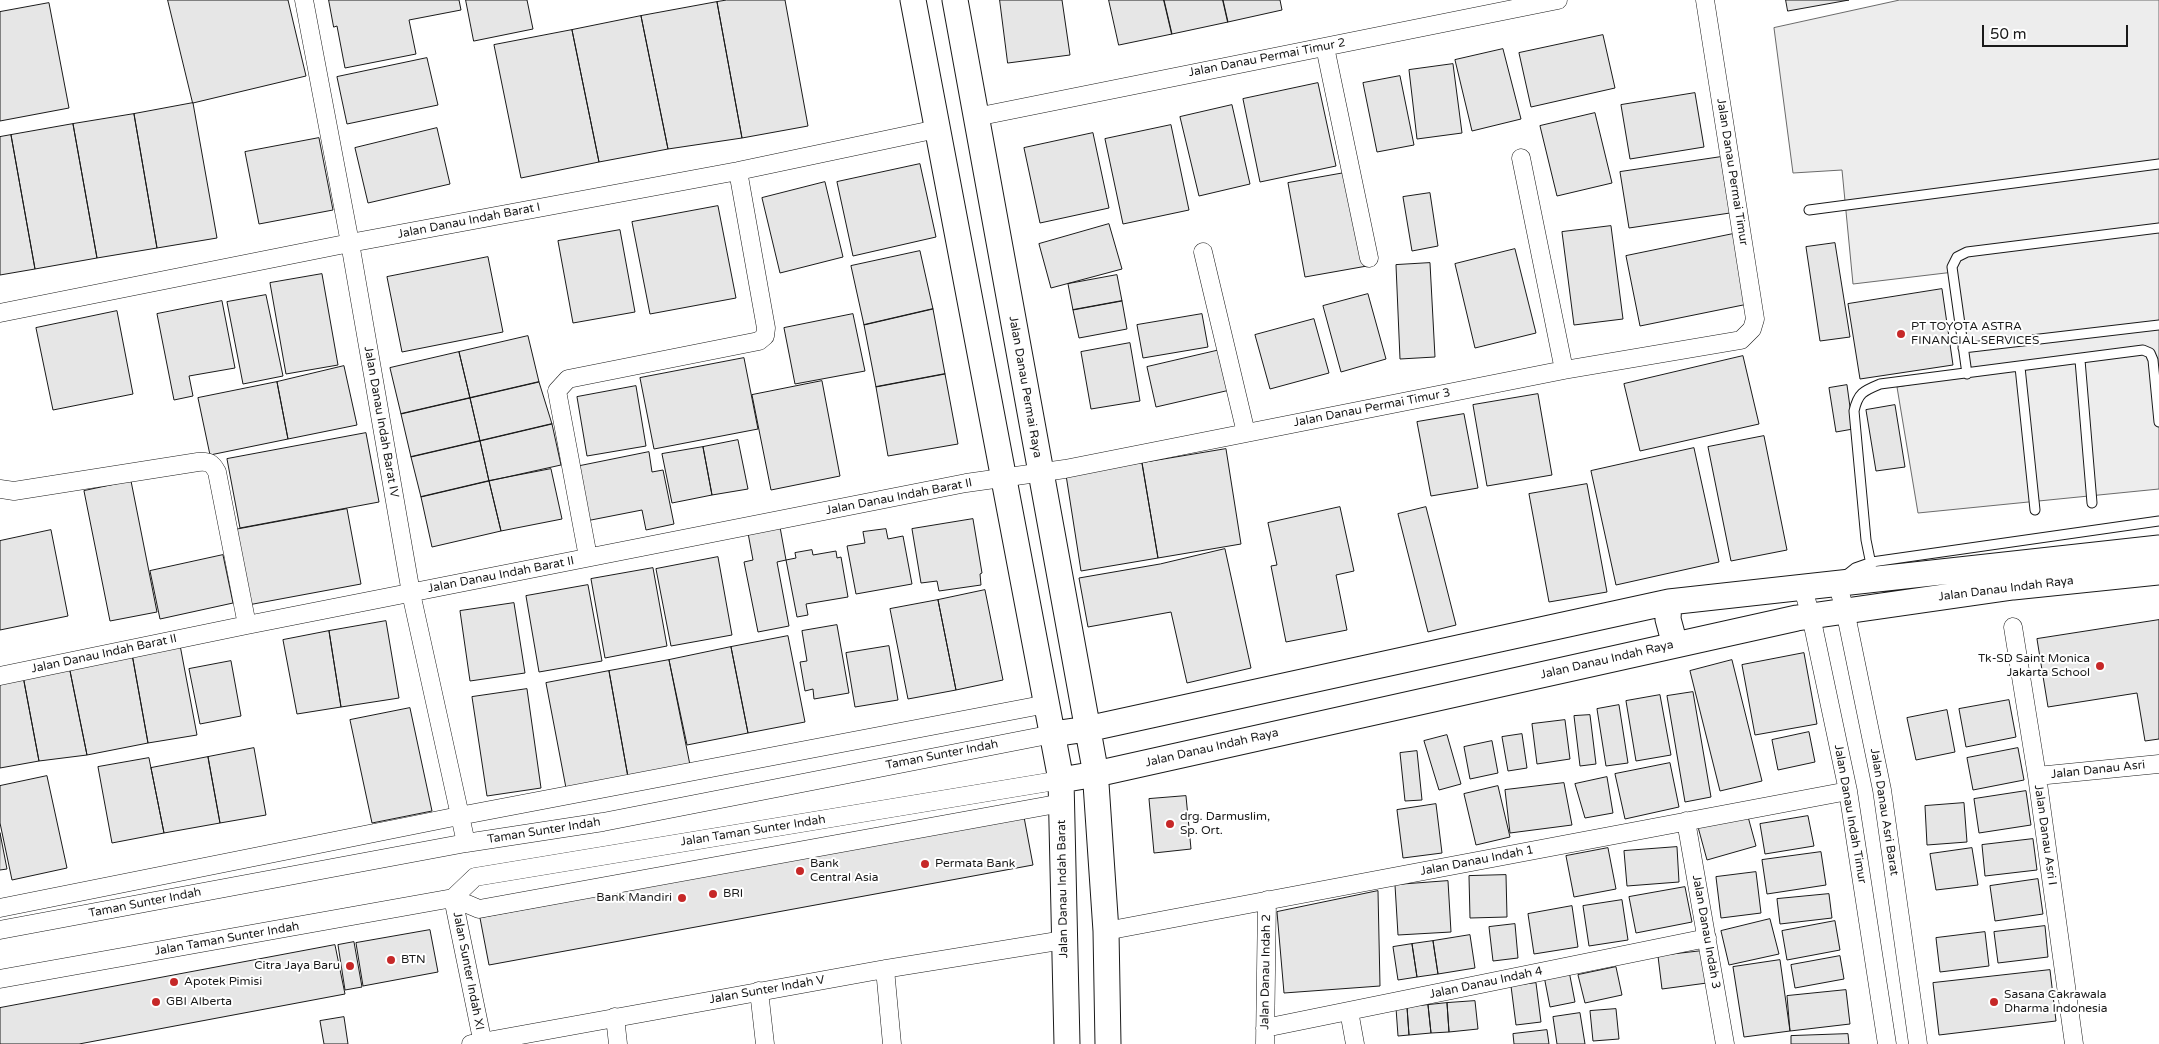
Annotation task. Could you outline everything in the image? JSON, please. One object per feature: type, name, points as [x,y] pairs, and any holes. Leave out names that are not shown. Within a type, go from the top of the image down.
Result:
[{"type":"street","name":"Jalan Danau Indah Barat IV","points":[[304,0],[350,243],[411,593],[466,843]]},
{"type":"street","points":[[912,0],[1006,478],[1053,738]]},
{"type":"street","name":"Jalan Danau Permai Raya","points":[[955,0],[1039,473],[1095,771]]},
{"type":"street","name":"Jalan Danau Permai Timur 2","points":[[976,117],[1558,0]]},
{"type":"street","name":"Jalan Danau Permai Timur","points":[[1705,0],[1755,318],[1752,328],[1742,340]]},
{"type":"street","points":[[1325,47],[1369,258]]},
{"type":"street","name":"Jalan Danau Indah Barat I","points":[[0,313],[350,243],[738,171],[937,129]]},
{"type":"street","points":[[1521,158],[1564,370]]},
{"type":"street","points":[[588,557],[557,391],[568,379],[760,342],[765,336],[766,328],[738,171]]},
{"type":"street","points":[[1203,252],[1246,433]]},
{"type":"street","name":"Jalan Danau Permai Timur 3","points":[[1006,478],[1564,370],[1742,340]]},
{"type":"street","points":[[0,488],[14,491],[207,461],[217,472],[247,625]]},
{"type":"street","name":"Jalan Danau Indah Barat II","points":[[0,676],[588,557],[966,483],[1006,478]]},
{"type":"street","name":"Jalan Danau Indah Raya","points":[[1088,733],[1669,602],[1837,583],[1873,571],[2159,548]]},
{"type":"street","name":"Jalan Danau Indah Raya","points":[[1061,786],[1095,771],[1811,616],[2013,587],[2159,572]]},
{"type":"street","name":"Jalan Danau Asri Barat","points":[[1837,583],[1845,610],[1882,790],[1918,1044]]},
{"type":"street","name":"Jalan Danau Indah Timur","points":[[1802,586],[1811,616],[1848,791],[1887,1044]]},
{"type":"street","points":[[1669,602],[1668,619],[1675,645]]},
{"type":"street","name":"Jalan Danau Asri I","points":[[2013,627],[2074,1044]]},
{"type":"street","points":[[0,908],[459,816],[1047,704]]},
{"type":"street","name":"Taman Sunter Indah","points":[[0,930],[466,843],[603,822],[1088,733]]},
{"type":"street","name":"Jalan Danau Indah Barat","points":[[1053,738],[1061,786],[1067,1044]]},
{"type":"street","name":"Jalan Danau Asri","points":[[2036,776],[2159,764]]},
{"type":"street","points":[[1095,771],[1106,931],[1108,1044]]},
{"type":"street","name":"Jalan Taman Sunter Indah","points":[[453,898],[475,877],[762,829],[1061,786]]},
{"type":"street","name":"Jalan Taman Sunter Indah","points":[[0,979],[453,898],[479,909],[767,856],[1061,786]]},
{"type":"street","name":"Jalan Danau Indah 1","points":[[1106,931],[1686,820],[1848,791]]},
{"type":"street","name":"Jalan Danau Indah 3","points":[[1686,820],[1722,1043]]},
{"type":"street","points":[[762,829],[767,856]]},
{"type":"street","name":"Jalan Sunter Indah XI","points":[[453,898],[479,1043]]},
{"type":"street","name":"Jalan Danau Indah 2","points":[[1265,1036],[1268,900]]},
{"type":"street","name":"Jalan Danau Indah 4","points":[[1265,1036],[1349,1011],[1706,938]]},
{"type":"street","name":"Jalan Sunter Indah V","points":[[479,1043],[758,991],[1064,940]]},
{"type":"street","points":[[885,969],[892,1044]]},
{"type":"street","points":[[758,991],[765,1044]]},
{"type":"street","points":[[1349,1011],[1355,1044]]},
{"type":"street","points":[[615,1017],[618,1044]]},
{"type":"lane","points":[[1809,210],[2159,164]]},
{"type":"lane","points":[[1967,374],[1952,267],[1957,257],[1967,252],[2159,228]]},
{"type":"lane","points":[[1963,348],[2159,326]]},
{"type":"lane","points":[[2159,422],[2153,360],[2150,354],[2143,350],[2080,360],[1880,384],[1867,390],[1857,399],[1854,411],[1866,540],[1873,571],[2159,521]]},
{"type":"lane","points":[[2080,360],[2092,503]]},
{"type":"lane","points":[[2020,367],[2035,510]]},
{"type":"shaded area","points":[[1900,0],[2159,0],[2159,489],[1918,513],[1897,387],[1971,374],[1954,272],[1853,284],[1842,170],[1793,173],[1774,28]]},
{"type":"building","points":[[168,0],[288,0],[306,76],[193,103]]},
{"type":"building","points":[[329,0],[459,0],[461,10],[409,20],[416,54],[345,68],[337,26],[334,27]]},
{"type":"building","points":[[466,0],[527,0],[533,29],[474,41]]},
{"type":"building","points":[[727,0],[785,0],[808,126],[742,138],[717,2]]},
{"type":"building","points":[[1000,0],[1062,0],[1070,55],[1008,63]]},
{"type":"building","points":[[1109,0],[1164,0],[1172,34],[1119,45]]},
{"type":"building","points":[[1164,0],[1223,0],[1228,22],[1172,34]]},
{"type":"building","points":[[1223,0],[1280,0],[1282,10],[1228,22]]},
{"type":"building","points":[[1786,0],[1849,0],[1788,11]]},
{"type":"building","points":[[717,2],[742,138],[668,149],[641,16]]},
{"type":"building","points":[[49,3],[69,108],[0,121],[0,12]]},
{"type":"building","points":[[641,16],[668,149],[599,162],[572,30]]},
{"type":"building","points":[[572,30],[599,162],[521,178],[494,45]]},
{"type":"building","points":[[1603,35],[1615,88],[1531,107],[1519,53]]},
{"type":"building","points":[[1503,49],[1521,119],[1472,131],[1455,60]]},
{"type":"building","points":[[427,58],[438,105],[347,124],[337,77]]},
{"type":"building","points":[[1453,64],[1462,133],[1417,139],[1409,70]]},
{"type":"building","points":[[1400,76],[1414,145],[1377,152],[1363,83]]},
{"type":"building","points":[[1318,83],[1336,166],[1260,182],[1243,99]]},
{"type":"building","points":[[1695,93],[1704,147],[1630,159],[1621,105]]},
{"type":"building","points":[[193,103],[217,238],[157,248],[134,114]]},
{"type":"building","points":[[1232,105],[1250,184],[1199,196],[1180,117]]},
{"type":"building","points":[[1595,113],[1612,183],[1557,196],[1540,126]]},
{"type":"building","points":[[134,114],[157,248],[97,258],[73,124]]},
{"type":"building","points":[[73,124],[97,258],[35,269],[11,135]]},
{"type":"building","points":[[1171,125],[1189,210],[1123,224],[1105,139]]},
{"type":"building","points":[[437,128],[450,184],[368,203],[355,148]]},
{"type":"building","points":[[1093,133],[1109,208],[1040,223],[1024,148]]},
{"type":"building","points":[[11,135],[35,269],[0,275],[0,137]]},
{"type":"building","points":[[319,138],[333,210],[259,224],[245,152]]},
{"type":"building","points":[[1721,157],[1730,213],[1629,228],[1620,172]]},
{"type":"building","points":[[920,164],[936,237],[853,256],[837,182]]},
{"type":"building","points":[[1350,172],[1367,266],[1305,277],[1288,183]]},
{"type":"building","points":[[825,182],[843,257],[780,273],[762,198]]},
{"type":"building","points":[[1430,193],[1438,246],[1412,251],[1403,197]]},
{"type":"building","points":[[718,206],[736,298],[650,314],[632,222]]},
{"type":"building","points":[[1109,224],[1122,269],[1051,288],[1039,244]]},
{"type":"building","points":[[1611,226],[1623,319],[1574,325],[1562,232]]},
{"type":"building","points":[[620,230],[635,312],[573,323],[558,241]]},
{"type":"building","points":[[1733,234],[1748,304],[1640,326],[1626,256]]},
{"type":"building","points":[[1835,243],[1850,337],[1820,341],[1806,247]]},
{"type":"building","points":[[1515,249],[1536,333],[1475,348],[1455,264]]},
{"type":"building","points":[[920,251],[933,309],[864,325],[851,266]]},
{"type":"building","points":[[488,257],[503,332],[402,352],[387,277]]},
{"type":"building","points":[[1430,263],[1435,357],[1400,359],[1396,265]]},
{"type":"building","points":[[322,274],[338,365],[286,374],[270,283]]},
{"type":"building","points":[[1117,275],[1122,301],[1073,310],[1068,284]]},
{"type":"building","name":"PT TOYOTA ASTRA FINANCIAL SERVICES","points":[[1942,289],[1953,365],[1860,379],[1848,304]]},
{"type":"building","points":[[1368,294],[1386,359],[1341,372],[1323,306]]},
{"type":"building","points":[[266,295],[283,376],[243,384],[227,302]]},
{"type":"building","points":[[222,301],[235,368],[189,376],[193,396],[174,400],[157,314]]},
{"type":"building","points":[[1122,301],[1127,329],[1079,338],[1073,310]]},
{"type":"building","points":[[933,309],[945,374],[876,387],[864,325]]},
{"type":"building","points":[[117,311],[133,394],[53,410],[36,328]]},
{"type":"building","points":[[853,314],[865,371],[795,384],[784,328]]},
{"type":"building","points":[[1202,314],[1208,347],[1143,358],[1137,325]]},
{"type":"building","points":[[1314,319],[1329,373],[1270,389],[1255,335]]},
{"type":"building","points":[[528,336],[539,382],[470,398],[459,352]]},
{"type":"building","points":[[1130,343],[1140,401],[1091,409],[1081,352]]},
{"type":"building","points":[[1220,350],[1230,390],[1156,407],[1147,367]]},
{"type":"building","points":[[459,352],[470,398],[401,414],[390,368]]},
{"type":"building","points":[[1743,356],[1759,424],[1640,451],[1624,384]]},
{"type":"building","points":[[744,358],[758,429],[654,449],[640,378]]},
{"type":"building","points":[[344,366],[357,425],[288,439],[277,382]]},
{"type":"building","points":[[945,374],[958,444],[888,456],[876,387]]},
{"type":"building","points":[[822,381],[840,476],[771,490],[752,395]]},
{"type":"building","points":[[277,382],[288,439],[210,455],[198,398]]},
{"type":"building","points":[[539,382],[552,424],[480,441],[470,398]]},
{"type":"building","points":[[1847,385],[1853,429],[1836,432],[1829,388]]},
{"type":"building","points":[[636,386],[646,446],[587,456],[577,397]]},
{"type":"building","points":[[1538,394],[1552,475],[1487,486],[1473,405]]},
{"type":"building","points":[[470,398],[480,441],[411,457],[401,414]]},
{"type":"building","points":[[1895,405],[1905,467],[1876,471],[1866,410]]},
{"type":"building","points":[[1464,414],[1478,488],[1431,496],[1417,422]]},
{"type":"building","points":[[552,424],[561,465],[489,481],[480,441]]},
{"type":"building","points":[[366,433],[379,502],[240,528],[227,459]]},
{"type":"building","points":[[1764,436],[1787,550],[1731,561],[1708,447]]},
{"type":"building","points":[[738,440],[748,489],[712,495],[703,447]]},
{"type":"building","points":[[480,441],[489,481],[421,497],[411,457]]},
{"type":"building","points":[[703,447],[712,495],[672,503],[662,454]]},
{"type":"building","points":[[1694,448],[1719,562],[1616,585],[1591,471]]},
{"type":"building","points":[[1226,449],[1241,544],[1158,558],[1142,463]]},
{"type":"building","points":[[649,452],[652,472],[663,470],[674,524],[646,530],[642,510],[586,521],[575,467]]},
{"type":"building","points":[[1142,463],[1158,558],[1081,571],[1066,475]]},
{"type":"building","points":[[551,469],[562,519],[501,531],[489,481]]},
{"type":"building","points":[[131,481],[157,612],[110,621],[84,491]]},
{"type":"building","points":[[489,481],[501,531],[432,547],[421,497]]},
{"type":"building","points":[[1587,484],[1607,592],[1549,602],[1529,494]]},
{"type":"building","points":[[1340,507],[1354,571],[1336,575],[1347,630],[1286,642],[1271,566],[1277,565],[1268,523]]},
{"type":"building","points":[[1426,507],[1456,625],[1428,632],[1398,514]]},
{"type":"building","points":[[347,509],[361,584],[248,605],[234,530]]},
{"type":"building","points":[[973,519],[982,573],[980,574],[981,585],[939,591],[937,581],[921,583],[912,529]]},
{"type":"building","points":[[780,527],[786,560],[777,562],[789,626],[758,632],[744,562],[753,560],[748,533]]},
{"type":"building","points":[[886,529],[888,539],[903,536],[912,584],[856,594],[847,546],[865,543],[863,532]]},
{"type":"building","points":[[51,530],[68,616],[0,630],[0,541]]},
{"type":"building","points":[[1225,549],[1251,668],[1187,683],[1171,612],[1088,627],[1079,578],[1160,564]]},
{"type":"building","points":[[812,550],[813,555],[836,551],[837,558],[841,557],[848,597],[806,604],[808,615],[797,617],[786,560],[796,558],[795,553]]},
{"type":"building","points":[[223,555],[233,603],[160,619],[150,571]]},
{"type":"building","points":[[718,557],[732,635],[671,646],[656,569]]},
{"type":"building","points":[[653,568],[667,646],[605,658],[591,579]]},
{"type":"building","points":[[588,585],[602,661],[539,672],[526,596]]},
{"type":"building","points":[[985,590],[1003,680],[956,690],[938,600]]},
{"type":"building","points":[[938,600],[956,690],[908,699],[890,609]]},
{"type":"building","points":[[514,603],[525,673],[470,681],[460,611]]},
{"type":"building","name":"Tk-SD Saint Monica Jakarta School","points":[[2159,620],[2159,739],[2145,741],[2137,693],[2048,707],[2037,639]]},
{"type":"building","points":[[386,621],[399,698],[341,707],[329,631]]},
{"type":"building","points":[[837,625],[849,693],[814,699],[813,689],[805,691],[800,662],[807,661],[802,631]]},
{"type":"building","points":[[329,631],[341,707],[297,714],[283,640]]},
{"type":"building","points":[[788,636],[805,722],[748,733],[731,647]]},
{"type":"building","points":[[180,645],[197,735],[148,743],[132,654]]},
{"type":"building","points":[[889,646],[898,700],[855,707],[846,653]]},
{"type":"building","points":[[731,647],[748,733],[687,745],[669,660]]},
{"type":"building","points":[[1804,653],[1817,724],[1755,735],[1742,665]]},
{"type":"building","points":[[132,654],[148,743],[87,755],[69,666]]},
{"type":"building","points":[[669,660],[690,765],[628,777],[609,671]]},
{"type":"building","points":[[1732,660],[1762,781],[1720,791],[1690,671]]},
{"type":"building","points":[[231,661],[241,716],[200,724],[189,669]]},
{"type":"building","points":[[69,666],[87,755],[39,761],[23,676]]},
{"type":"building","points":[[609,671],[628,777],[566,788],[546,683]]},
{"type":"building","points":[[23,676],[39,761],[0,768],[0,681]]},
{"type":"building","points":[[527,689],[541,788],[487,796],[472,697]]},
{"type":"building","points":[[1693,692],[1711,797],[1685,802],[1667,696]]},
{"type":"building","points":[[1660,695],[1671,755],[1636,761],[1626,701]]},
{"type":"building","points":[[2009,700],[2016,737],[1966,747],[1959,709]]},
{"type":"building","points":[[1619,705],[1628,763],[1606,766],[1597,709]]},
{"type":"building","points":[[410,708],[432,811],[372,823],[350,720]]},
{"type":"building","points":[[1947,710],[1955,752],[1916,760],[1907,718]]},
{"type":"building","points":[[1590,715],[1596,764],[1580,766],[1574,716]]},
{"type":"building","points":[[1565,720],[1570,759],[1537,764],[1532,724]]},
{"type":"building","points":[[1809,732],[1815,762],[1778,770],[1772,740]]},
{"type":"building","points":[[1522,734],[1527,768],[1508,771],[1502,737]]},
{"type":"building","points":[[1447,735],[1461,784],[1439,790],[1424,741]]},
{"type":"building","points":[[1492,741],[1498,773],[1470,779],[1464,747]]},
{"type":"building","points":[[254,748],[266,815],[220,823],[208,757]]},
{"type":"building","points":[[2018,748],[2024,780],[1973,790],[1967,758]]},
{"type":"building","points":[[1417,751],[1422,800],[1405,801],[1400,753]]},
{"type":"building","points":[[208,757],[220,823],[164,833],[151,768]]},
{"type":"building","points":[[149,758],[164,833],[112,843],[98,767]]},
{"type":"building","points":[[1670,763],[1679,807],[1625,819],[1615,774]]},
{"type":"building","points":[[47,776],[67,868],[12,880],[0,823],[0,786]]},
{"type":"building","points":[[1607,777],[1613,813],[1585,818],[1575,784]]},
{"type":"building","points":[[1564,783],[1572,825],[1510,833],[1505,790]]},
{"type":"building","points":[[1498,786],[1510,837],[1476,845],[1464,794]]},
{"type":"building","points":[[2026,791],[2031,825],[1979,833],[1974,799]]},
{"type":"building","name":"drg. Darmuslim, Sp. Ort.","points":[[1186,796],[1191,849],[1154,853],[1149,799]]},
{"type":"building","points":[[1964,803],[1967,842],[1927,845],[1925,806]]},
{"type":"building","points":[[1436,804],[1442,853],[1403,858],[1397,810]]},
{"type":"building","points":[[1747,813],[1756,846],[1707,860],[1698,827]]},
{"type":"building","points":[[1808,816],[1814,846],[1765,854],[1760,824]]},
{"type":"building","points":[[1024,817],[1033,865],[489,965],[480,918]]},
{"type":"building","points":[[0,833],[7,869],[0,870]]},
{"type":"building","points":[[2033,839],[2037,870],[1985,876],[1982,845]]},
{"type":"building","points":[[1677,847],[1679,882],[1627,886],[1624,851]]},
{"type":"building","points":[[1608,848],[1616,889],[1574,897],[1566,856]]},
{"type":"building","points":[[1972,848],[1978,885],[1936,890],[1930,854]]},
{"type":"building","points":[[1821,852],[1826,885],[1767,894],[1762,860]]},
{"type":"building","points":[[1756,872],[1761,913],[1721,918],[1716,877]]},
{"type":"building","points":[[1506,875],[1507,917],[1470,918],[1469,876]]},
{"type":"building","points":[[2038,879],[2043,914],[1995,921],[1990,886]]},
{"type":"building","points":[[1448,881],[1451,932],[1398,935],[1395,885]]},
{"type":"building","points":[[1685,887],[1692,922],[1636,933],[1629,897]]},
{"type":"building","points":[[1378,891],[1380,986],[1284,993],[1277,912]]},
{"type":"building","points":[[1829,894],[1832,918],[1780,924],[1777,899]]},
{"type":"building","points":[[1622,900],[1628,940],[1589,946],[1583,906]]},
{"type":"building","points":[[1572,906],[1578,947],[1534,954],[1528,914]]},
{"type":"building","points":[[1770,919],[1779,954],[1729,965],[1721,931]]},
{"type":"building","points":[[1835,921],[1840,950],[1787,960],[1782,931]]},
{"type":"building","points":[[1515,924],[1518,958],[1493,961],[1489,927]]},
{"type":"building","points":[[2045,926],[2048,957],[1998,963],[1994,932]]},
{"type":"building","points":[[430,930],[438,972],[363,986],[356,943]]},
{"type":"building","points":[[1985,932],[1989,966],[1940,972],[1936,938]]},
{"type":"building","points":[[1470,935],[1475,968],[1438,974],[1433,941]]},
{"type":"building","points":[[1433,941],[1438,974],[1417,977],[1412,944]]},
{"type":"building","name":"Citra Jaya Baru","points":[[354,942],[362,987],[345,990],[338,945]]},
{"type":"building","points":[[1412,944],[1417,977],[1398,980],[1393,947]]},
{"type":"building","points":[[335,945],[345,994],[79,1044],[0,1044],[0,1008]]},
{"type":"building","points":[[1702,951],[1707,983],[1662,989],[1658,956]]},
{"type":"building","points":[[1840,956],[1844,979],[1795,988],[1791,965]]},
{"type":"building","points":[[1780,960],[1790,1031],[1744,1037],[1733,967]]},
{"type":"building","points":[[1616,967],[1622,995],[1585,1003],[1578,975]]},
{"type":"building","name":"Sasana Cakrawala Dharma Indonesia","points":[[2050,970],[2056,1021],[1939,1035],[1933,983]]},
{"type":"building","points":[[1569,971],[1575,1002],[1550,1007],[1544,976]]},
{"type":"building","points":[[1536,983],[1541,1022],[1516,1025],[1511,986]]},
{"type":"building","points":[[1846,990],[1850,1024],[1790,1031],[1787,996]]},
{"type":"building","points":[[1475,1001],[1478,1029],[1449,1032],[1447,1003]]},
{"type":"building","points":[[1447,1003],[1449,1032],[1431,1033],[1428,1005]]},
{"type":"building","points":[[1428,1005],[1431,1033],[1409,1035],[1407,1007]]},
{"type":"building","points":[[1407,1007],[1409,1035],[1398,1036],[1396,1008]]},
{"type":"building","points":[[1616,1009],[1619,1039],[1593,1041],[1590,1011]]},
{"type":"building","points":[[1580,1013],[1585,1044],[1557,1044],[1553,1017]]},
{"type":"building","points":[[344,1017],[348,1044],[324,1044],[320,1021]]},
{"type":"building","points":[[1547,1030],[1549,1044],[1514,1044],[1513,1034]]},
{"type":"building","points":[[1848,1034],[1849,1044],[1791,1044],[1791,1036]]},
{"type":"place","name":"PT TOYOTA ASTRA FINANCIAL SERVICES","points":[[1901,334]]},
{"type":"place","name":"Tk-SD Saint Monica Jakarta School","points":[[2100,666]]},
{"type":"place","name":"drg. Darmuslim, Sp. Ort.","points":[[1170,824]]},
{"type":"place","name":"Permata Bank","points":[[925,864]]},
{"type":"place","name":"Bank Central Asia","points":[[800,871]]},
{"type":"place","name":"BRI","points":[[713,894]]},
{"type":"place","name":"Bank Mandiri","points":[[682,898]]},
{"type":"place","name":"BTN","points":[[391,960]]},
{"type":"place","name":"Citra Jaya Baru","points":[[350,966]]},
{"type":"place","name":"Apotek Pimisi","points":[[174,982]]},
{"type":"place","name":"GBI Alberta","points":[[156,1002]]},
{"type":"place","name":"Sasana Cakrawala Dharma Indonesia","points":[[1994,1002]]}]
